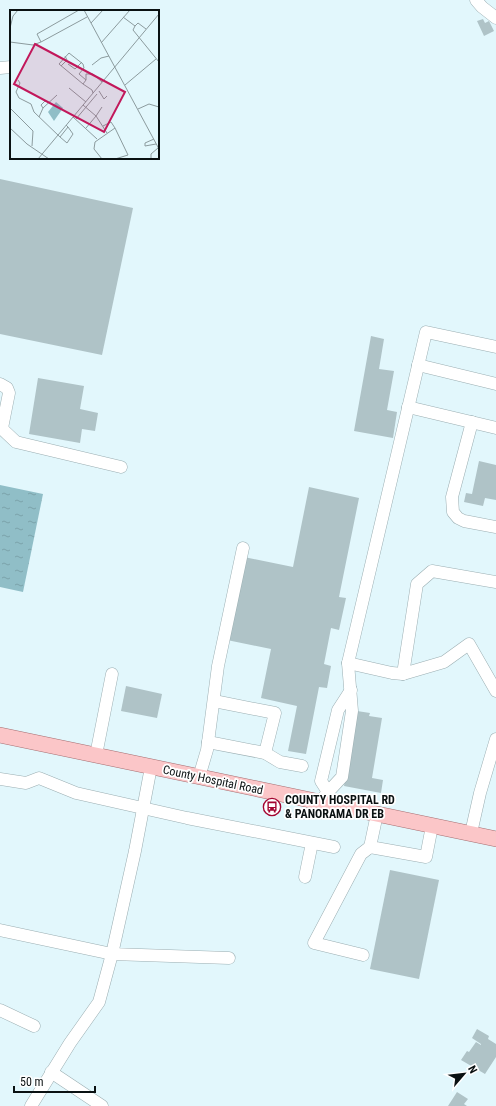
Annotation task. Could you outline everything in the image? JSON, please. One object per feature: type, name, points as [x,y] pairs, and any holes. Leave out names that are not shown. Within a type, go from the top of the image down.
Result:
[{"type":"main road","name":"County Hospital Road","points":[[0,735],[199,777],[324,797],[377,814],[496,839]]},
{"type":"lane","points":[[476,0],[496,18]]},
{"type":"lane","points":[[0,68],[10,67]]},
{"type":"lane","points":[[324,797],[342,777],[352,711],[348,663],[426,332],[496,347]]},
{"type":"lane","points":[[418,365],[496,384]]},
{"type":"lane","points":[[0,384],[7,388],[9,393],[1,428],[16,442],[121,467]]},
{"type":"lane","points":[[408,408],[496,428]]},
{"type":"lane","points":[[472,422],[452,496],[453,512],[458,518],[464,521],[496,528]]},
{"type":"lane","points":[[199,777],[208,742],[218,666],[243,548]]},
{"type":"lane","points":[[403,674],[417,584],[432,571],[496,582]]},
{"type":"lane","points":[[348,663],[403,674],[444,662],[469,644],[496,691]]},
{"type":"lane","points":[[96,755],[112,674]]},
{"type":"lane","points":[[324,797],[321,781],[338,710],[351,690]]},
{"type":"lane","points":[[214,701],[275,713],[266,753]]},
{"type":"lane","points":[[471,834],[480,793],[496,739]]},
{"type":"lane","points":[[208,742],[266,753],[280,762],[302,766]]},
{"type":"lane","points":[[31,1106],[99,1002],[112,954],[135,851],[151,767]]},
{"type":"lane","points":[[0,779],[26,783],[39,778],[76,793],[187,818],[334,847]]},
{"type":"lane","points":[[363,955],[314,943],[361,854],[370,847],[377,814]]},
{"type":"lane","points":[[370,847],[426,857],[432,826]]},
{"type":"lane","points":[[305,877],[312,843]]},
{"type":"lane","points":[[0,930],[112,954],[229,958]]},
{"type":"lane","points":[[0,1010],[34,1026]]},
{"type":"lane","points":[[52,1072],[102,1106]]},
{"type":"water","points":[[0,485],[43,494],[23,592],[0,587]]},
{"type":"building","points":[[483,19],[485,23],[489,21],[494,31],[484,36],[477,21]]},
{"type":"building","points":[[0,179],[133,208],[102,355],[0,334]]},
{"type":"building","points":[[371,336],[384,339],[379,369],[394,371],[387,410],[397,412],[393,438],[354,431]]},
{"type":"building","points":[[38,378],[84,386],[80,409],[98,413],[95,431],[82,429],[80,443],[29,434]]},
{"type":"building","points":[[479,461],[496,465],[496,500],[485,498],[483,506],[464,502],[466,493],[472,494]]},
{"type":"building","points":[[309,487],[359,498],[339,597],[346,598],[339,630],[331,628],[324,664],[331,666],[327,688],[319,687],[306,754],[288,751],[297,706],[261,698],[271,649],[227,640],[244,557],[293,567]]},
{"type":"building","points":[[126,686],[162,694],[157,718],[121,711]]},
{"type":"building","points":[[357,711],[370,713],[369,716],[382,718],[372,778],[383,780],[381,793],[344,786]]},
{"type":"building","points":[[390,870],[439,880],[419,979],[370,969]]},
{"type":"building","points":[[477,1029],[489,1036],[488,1039],[496,1044],[496,1057],[485,1074],[461,1060],[476,1042],[481,1045],[472,1038]]},
{"type":"building","points":[[457,1092],[468,1099],[464,1104],[467,1106],[448,1106]]},
{"type":"place","name":"COUNTY HOSPITAL RD & PANORAMA DR EB","points":[[272,807]]}]
